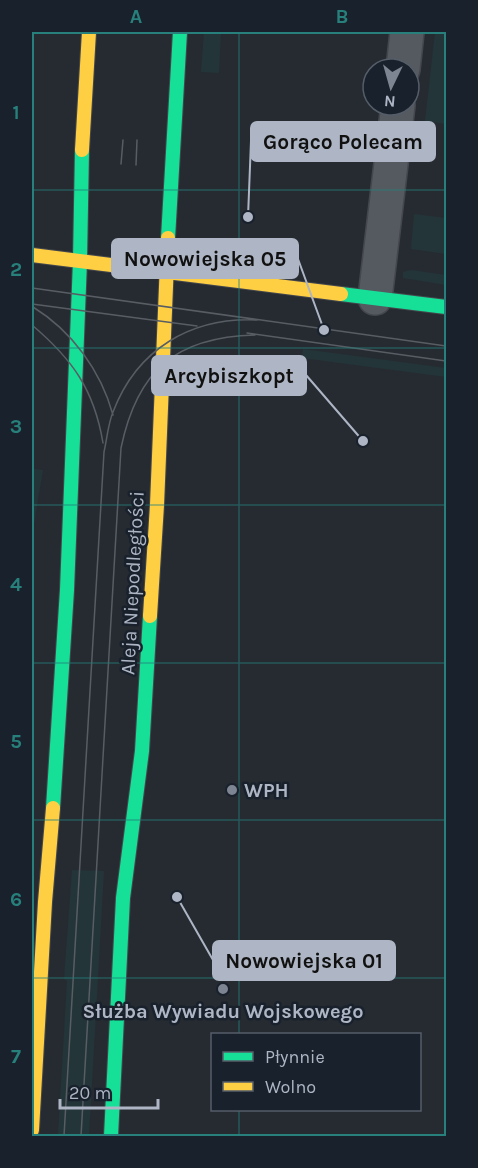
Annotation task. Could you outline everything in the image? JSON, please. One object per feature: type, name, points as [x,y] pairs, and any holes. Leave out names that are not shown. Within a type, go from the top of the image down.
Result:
[{"type":"main road","points":[[32,1130],[70,542],[80,261],[80,181],[89,32]]},
{"type":"main road","name":"Aleja Niepodległości","points":[[111,1137],[123,898],[142,751],[157,505],[166,271],[180,32]]},
{"type":"main road","points":[[32,255],[447,307]]},
{"type":"street","points":[[404,57],[407,32]]},
{"type":"street","points":[[375,298],[397,117]]},
{"type":"shaded area","points":[[204,32],[221,32],[219,73],[201,72]]},
{"type":"shaded area","points":[[435,32],[446,32],[446,124],[425,121]]},
{"type":"shaded area","points":[[414,214],[446,218],[446,254],[411,249]]},
{"type":"shaded area","points":[[411,270],[446,275],[446,285],[403,278],[403,272]]},
{"type":"shaded area","points":[[303,349],[446,368],[446,377],[302,358]]},
{"type":"shaded area","points":[[34,469],[43,470],[32,530],[32,471]]},
{"type":"shaded area","points":[[72,870],[104,871],[89,1136],[58,1136],[67,981],[64,979]]},
{"type":"tram line","points":[[121,164],[123,140]]},
{"type":"tram line","points":[[136,165],[137,140]]},
{"type":"tram line","points":[[32,288],[446,346]]},
{"type":"tram line","points":[[32,304],[197,326]]},
{"type":"tram line","points":[[33,307],[60,328],[83,354],[101,383],[113,415]]},
{"type":"tram line","points":[[64,1136],[104,452],[110,421],[123,390],[136,371],[152,354],[169,341],[210,324],[257,320]]},
{"type":"tram line","points":[[32,325],[59,350],[79,376],[94,407],[103,443]]},
{"type":"tram line","points":[[247,333],[446,361]]},
{"type":"tram line","points":[[81,1136],[121,448],[137,398],[149,379],[164,363],[182,351],[203,343],[227,337],[255,335]]},
{"type":"traffic: fast","points":[[168,238],[180,32]]},
{"type":"traffic: fast","points":[[53,808],[67,590],[82,150]]},
{"type":"traffic: fast","points":[[341,294],[446,307]]},
{"type":"traffic: fast","points":[[111,1136],[123,898],[142,751],[150,616]]},
{"type":"traffic: slow","points":[[82,150],[89,32]]},
{"type":"traffic: slow","points":[[150,616],[168,238]]},
{"type":"traffic: slow","points":[[32,255],[341,294]]},
{"type":"traffic: slow","points":[[32,1130],[45,902],[53,808]]},
{"type":"place","name":"Gorąco Polecam","points":[[248,217]]},
{"type":"place","name":"Nowowiejska 05","points":[[324,330]]},
{"type":"place","name":"Arcybiszkopt","points":[[363,441]]},
{"type":"place","name":"WPH","points":[[232,790]]},
{"type":"place","name":"Nowowiejska 01","points":[[177,897]]},
{"type":"place","name":"Służba Wywiadu Wojskowego","points":[[223,989]]}]
